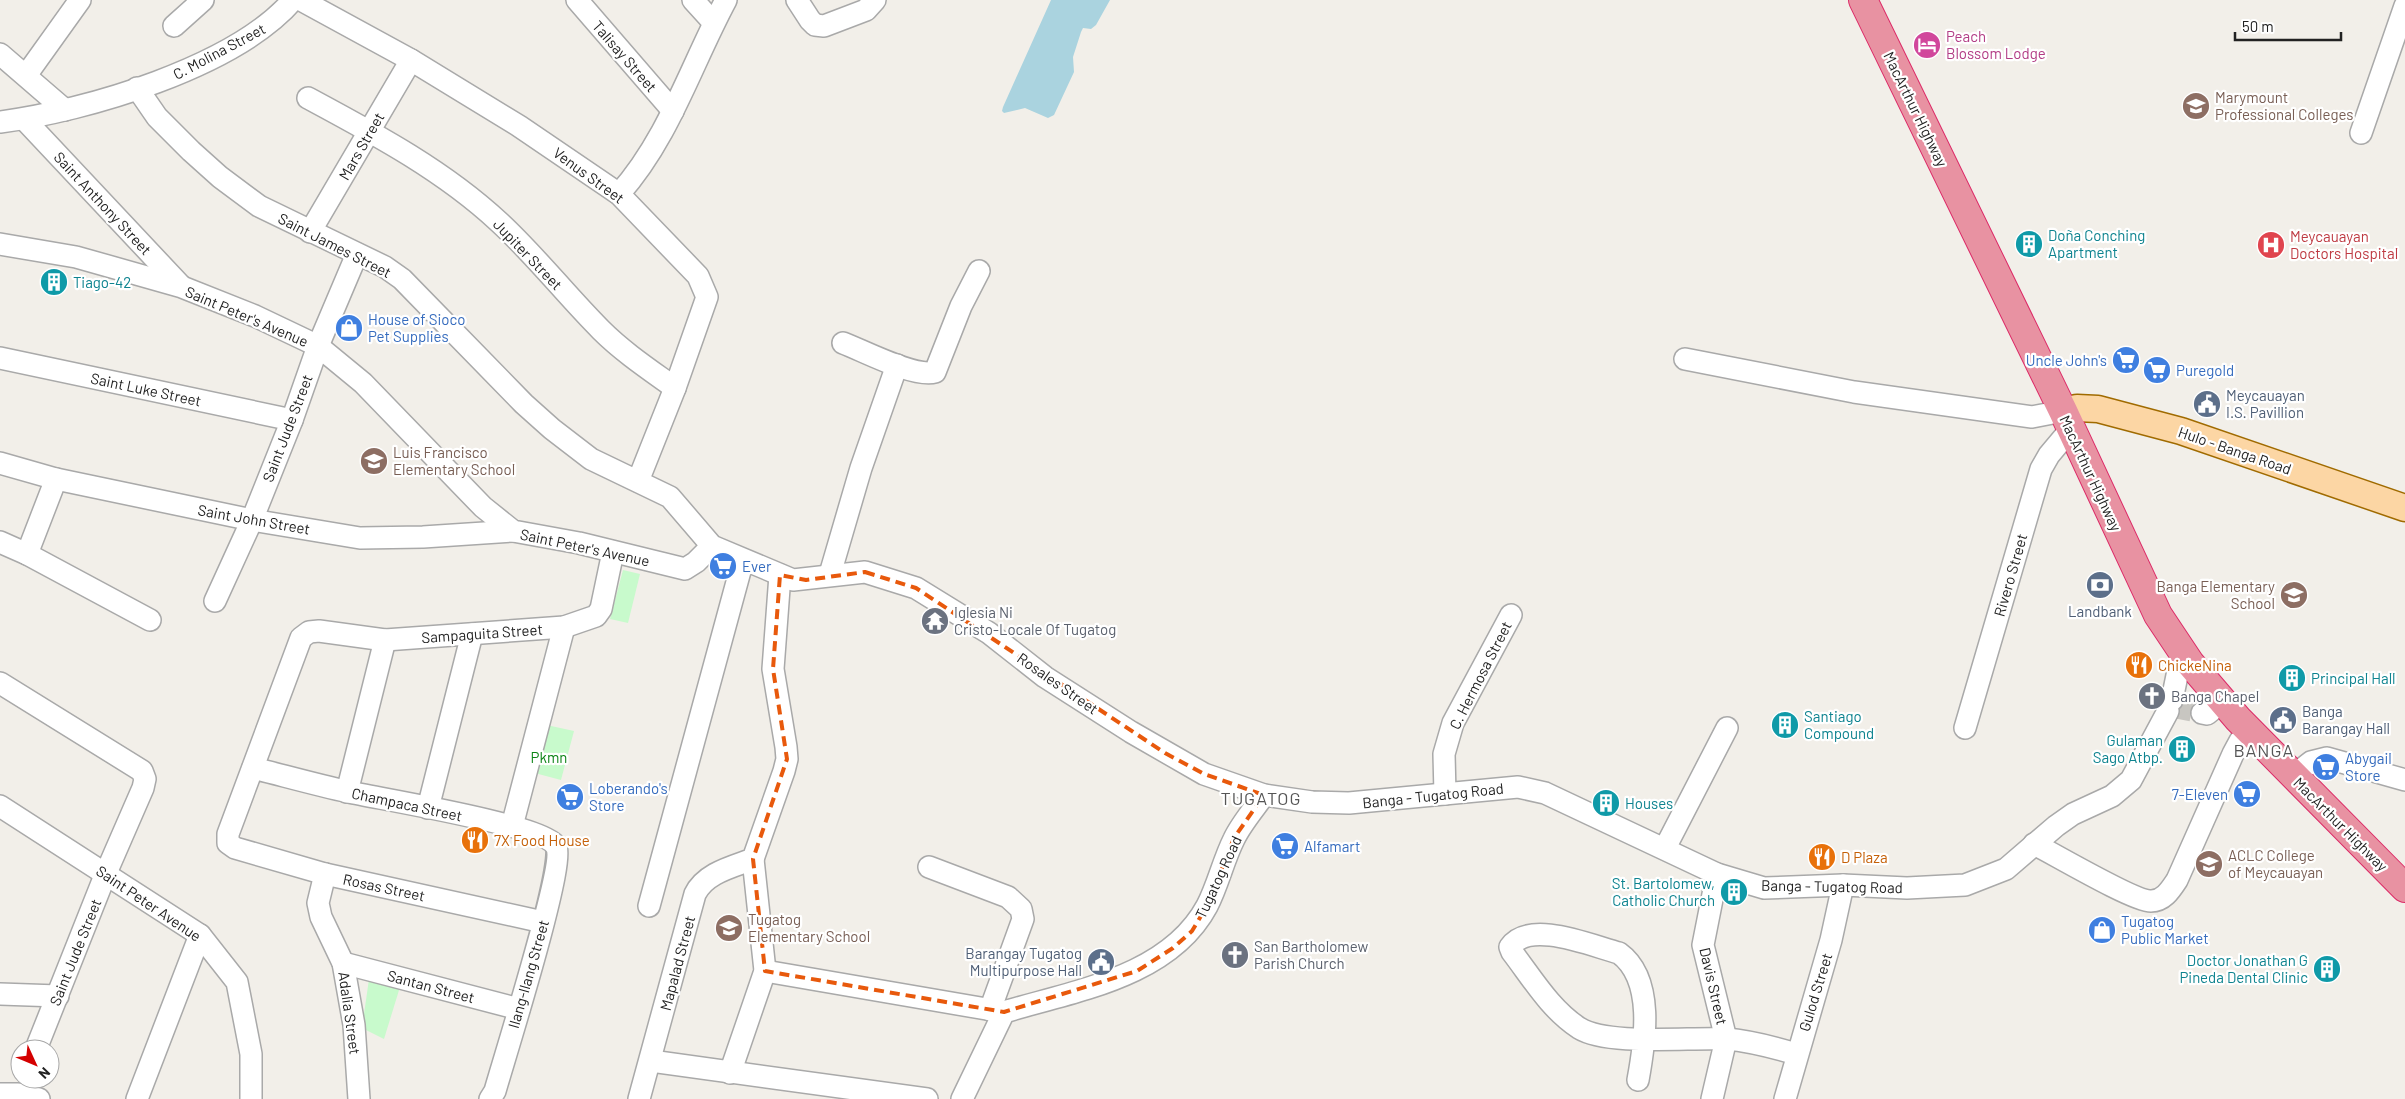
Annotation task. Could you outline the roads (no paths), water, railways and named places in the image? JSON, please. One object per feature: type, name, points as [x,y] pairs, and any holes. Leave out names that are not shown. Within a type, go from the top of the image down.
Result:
[{"type":"highway","name":"MacArthur Highway","points":[[1863,0],[2158,615],[2182,651],[2212,707],[2250,732],[2405,888]]},
{"type":"main road","name":"Hulo - Banga Road","points":[[2066,421],[2077,408],[2098,409],[2181,430],[2405,508]]},
{"type":"street","points":[[27,74],[80,0]]},
{"type":"street","points":[[174,26],[203,0]]},
{"type":"street","name":"C. Molina Street","points":[[137,88],[185,72],[256,33],[277,17],[293,0]]},
{"type":"street","name":"Venus Street","points":[[301,0],[411,60],[519,126],[619,194],[698,276],[707,297],[675,388],[638,481]]},
{"type":"street","name":"Talisay Street","points":[[577,0],[674,111]]},
{"type":"street","points":[[693,0],[714,22]]},
{"type":"street","points":[[619,194],[638,173],[674,111],[714,22],[726,0]]},
{"type":"street","points":[[797,0],[815,25],[824,26],[866,10],[875,0]]},
{"type":"street","points":[[2361,133],[2405,6]]},
{"type":"street","points":[[0,54],[27,74],[65,110]]},
{"type":"street","name":"Mars Street","points":[[310,232],[411,60]]},
{"type":"street","points":[[0,122],[65,110],[137,88]]},
{"type":"street","name":"Saint James Street","points":[[137,88],[157,117],[220,177],[259,206],[385,268],[402,279],[524,404],[574,447],[591,459],[670,497],[712,546]]},
{"type":"street","name":"Jupiter Street","points":[[308,98],[370,131],[438,173],[499,222],[602,331],[621,348],[675,388]]},
{"type":"street","name":"Saint Anthony Street","points":[[24,119],[182,287]]},
{"type":"street","name":"Saint Peter's Avenue","points":[[0,244],[76,257],[182,287],[255,316],[318,346],[363,384],[483,507],[513,531],[579,543],[685,569],[696,562],[712,546]]},
{"type":"street","name":"Saint Jude Street","points":[[215,600],[252,520],[292,420],[318,346],[357,254]]},
{"type":"street","points":[[843,343],[896,365],[929,374],[936,372],[961,306],[979,271]]},
{"type":"street","name":"Saint Luke Street","points":[[0,358],[292,420]]},
{"type":"street","points":[[1685,359],[1854,392],[2066,421]]},
{"type":"street","points":[[830,574],[861,468],[896,365]]},
{"type":"street","name":"Rivero Street","points":[[1965,728],[2041,469],[2066,421]]},
{"type":"street","name":"Saint John Street","points":[[0,463],[56,479],[252,520],[360,538],[423,537],[513,531]]},
{"type":"street","points":[[27,554],[56,479]]},
{"type":"street","points":[[0,542],[27,554],[150,620]]},
{"type":"street","name":"Rosales Street","points":[[712,546],[793,580],[806,580],[830,574],[865,572],[916,588],[989,633],[1045,677],[1165,753],[1204,774],[1264,795]]},
{"type":"street","name":"Sampaguita Street","points":[[253,768],[301,638],[309,632],[319,630],[385,640],[564,627],[596,616],[601,609],[613,552]]},
{"type":"street","points":[[649,906],[743,560]]},
{"type":"street","points":[[730,1073],[765,971],[753,859],[787,759],[773,669],[780,575]]},
{"type":"street","name":"C. Hermosa Street","points":[[1445,794],[1444,754],[1452,723],[1511,615]]},
{"type":"street","points":[[512,826],[564,627]]},
{"type":"street","points":[[428,808],[472,634]]},
{"type":"street","points":[[347,792],[385,640]]},
{"type":"street","name":"Banga - Tugatog Road","points":[[1264,795],[1312,802],[1349,804],[1518,786],[1546,794],[1665,848],[1717,874],[1764,888],[1843,885],[1907,888],[1965,885],[2006,869],[2034,844],[2073,814],[2112,796],[2124,788],[2131,780],[2170,706],[2182,651]]},
{"type":"street","name":"Saint Jude Street","points":[[0,683],[142,771],[144,779],[143,788],[106,874],[40,1039]]},
{"type":"street","points":[[1665,848],[1727,728]]},
{"type":"street","points":[[2034,844],[2130,895],[2149,902],[2159,899],[2171,890],[2177,880],[2233,754],[2240,741],[2250,732]]},
{"type":"street","points":[[2293,776],[2311,762],[2327,758],[2405,780]]},
{"type":"street","name":"Champaca Street","points":[[253,768],[347,792],[512,826],[549,838],[556,847]]},
{"type":"street","name":"Rosas Street","points":[[253,768],[228,834],[228,843],[235,848],[324,874],[543,922]]},
{"type":"street","name":"Tugatog Road","points":[[997,1011],[1137,971],[1173,948],[1192,931],[1207,906],[1234,838],[1264,795]]},
{"type":"street","name":"Saint Peter Avenue","points":[[0,806],[200,935],[237,982],[251,1054],[251,1099]]},
{"type":"street","name":"Ilang-Ilang Street","points":[[490,1099],[495,1091],[543,922],[558,858],[556,847]]},
{"type":"street","name":"Mapalad Street","points":[[639,1099],[699,885],[707,878],[753,859]]},
{"type":"street","points":[[929,868],[1008,897],[1021,910],[1023,919],[997,1011],[962,1099]]},
{"type":"street","name":"Adalia Street","points":[[324,874],[318,903],[321,917],[343,963],[354,1026],[359,1099]]},
{"type":"street","name":"Davis Street","points":[[1712,1099],[1726,1039],[1703,944],[1717,874]]},
{"type":"street","name":"Gulod Street","points":[[1785,1099],[1796,1054],[1831,940],[1843,885]]},
{"type":"street","points":[[1638,1080],[1645,1039],[1640,984],[1634,967],[1619,953],[1543,934],[1528,935],[1514,942],[1510,947],[1512,952],[1550,1002],[1579,1027],[1590,1033],[1645,1039],[1726,1039],[1760,1043],[1796,1054]]},
{"type":"street","points":[[137,1099],[200,935]]},
{"type":"street","name":"Santan Street","points":[[343,963],[518,1009]]},
{"type":"street","points":[[765,971],[997,1011]]},
{"type":"street","points":[[0,994],[58,996]]},
{"type":"street","points":[[651,1061],[927,1099]]},
{"type":"street","points":[[14,1089],[39,1099]]},
{"type":"water","points":[[1051,0],[1110,0],[1096,25],[1091,29],[1083,28],[1081,32],[1073,57],[1074,72],[1054,115],[1048,118],[1025,108],[1004,113],[1002,111],[1003,107]]},
{"type":"tunnel","points":[[2171,707],[2202,713]]},
{"type":"place","name":"Peach Blossom Lodge","points":[[1927,45]]},
{"type":"place","name":"Marymount Professional Colleges","points":[[2196,106]]},
{"type":"place","name":"Doña Conching Apartment","points":[[2029,244]]},
{"type":"place","name":"Meycauayan Doctors Hospital","points":[[2271,245]]},
{"type":"place","name":"Tiago-42","points":[[54,282]]},
{"type":"place","name":"House of Sioco Pet Supplies","points":[[349,328]]},
{"type":"place","name":"Uncle John's","points":[[2126,360]]},
{"type":"place","name":"Puregold","points":[[2157,370]]},
{"type":"place","name":"Meycauayan I.S. Pavillion","points":[[2207,404]]},
{"type":"place","name":"Luis Francisco Elementary School","points":[[374,461]]},
{"type":"place","name":"Ever","points":[[723,566]]},
{"type":"place","name":"Landbank","points":[[2100,585]]},
{"type":"place","name":"Banga Elementary School","points":[[2294,595]]},
{"type":"place","name":"Iglesia Ni Cristo-Locale Of Tugatog","points":[[935,621]]},
{"type":"place","name":"ChickeNina","points":[[2139,665]]},
{"type":"place","name":"Principal Hall","points":[[2292,678]]},
{"type":"place","name":"Banga Chapel","points":[[2152,696]]},
{"type":"place","name":"Banga Barangay Hall","points":[[2283,720]]},
{"type":"place","name":"Santiago Compound","points":[[1785,725]]},
{"type":"place","name":"Gulaman Sago Atbp.","points":[[2182,749]]},
{"type":"place","name":"Abygail Store","points":[[2326,767]]},
{"type":"place","name":"7-Eleven","points":[[2247,794]]},
{"type":"place","name":"Loberando's Store","points":[[570,797]]},
{"type":"place","name":"Houses","points":[[1606,803]]},
{"type":"place","name":"7X Food House","points":[[475,840]]},
{"type":"place","name":"Alfamart","points":[[1285,846]]},
{"type":"place","name":"D Plaza","points":[[1822,857]]},
{"type":"place","name":"ACLC College of Meycauayan","points":[[2209,864]]},
{"type":"place","name":"St. Bartolomew, Catholic Church","points":[[1734,892]]},
{"type":"place","name":"Tugatog Elementary School","points":[[729,928]]},
{"type":"place","name":"Tugatog Public Market","points":[[2102,930]]},
{"type":"place","name":"San Bartholomew Parish Church","points":[[1235,955]]},
{"type":"place","name":"Barangay Tugatog Multipurpose Hall","points":[[1101,962]]},
{"type":"place","name":"Doctor Jonathan G Pineda Dental Clinic","points":[[2327,969]]},
{"type":"district","name":"BANGA","points":[[2264,750]]},
{"type":"district","name":"TUGATOG","points":[[1261,798]]},
{"type":"park label","name":"Pkmn","points":[[549,757]]}]
